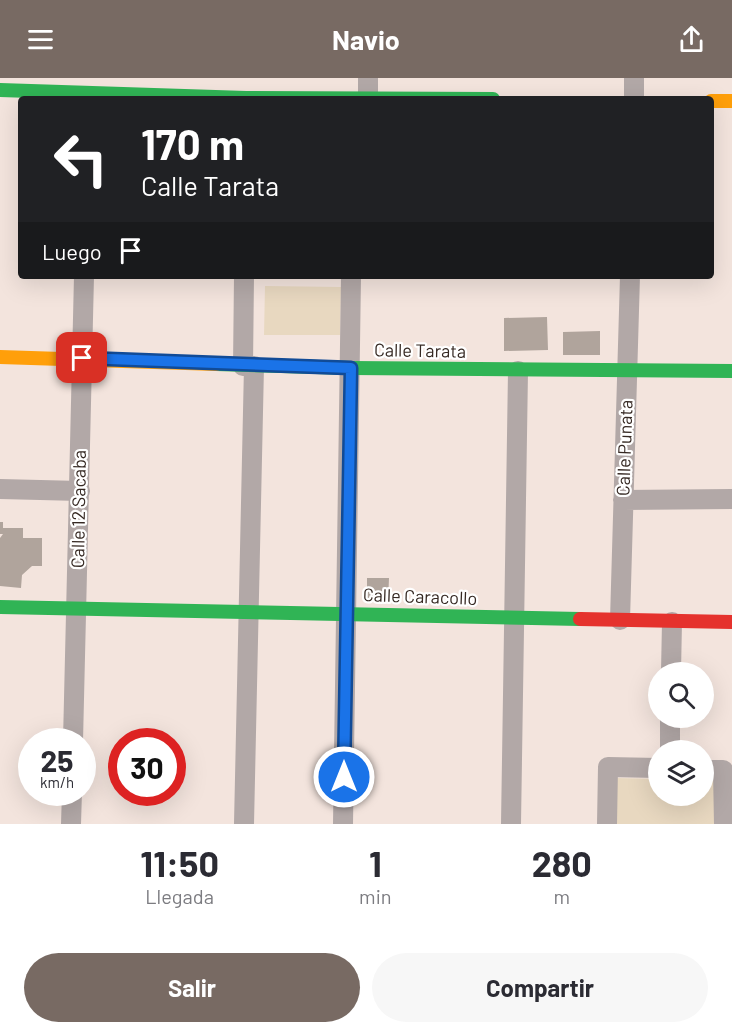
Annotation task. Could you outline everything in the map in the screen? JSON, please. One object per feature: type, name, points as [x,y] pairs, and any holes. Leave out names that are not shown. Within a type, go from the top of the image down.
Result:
[{"type":"street","points":[[634,78],[634,96]]},
{"type":"street","points":[[270,96],[368,88],[459,96]]},
{"type":"street","points":[[0,90],[89,89],[211,96]]},
{"type":"street","points":[[714,101],[732,101]]},
{"type":"street","name":"Calle 12 Sacaba","points":[[73,728],[84,279]]},
{"type":"street","points":[[244,279],[248,366],[244,824]]},
{"type":"street","points":[[343,824],[351,279]]},
{"type":"street","name":"Calle Punata","points":[[620,620],[630,279]]},
{"type":"street","name":"Calle Tarata","points":[[0,357],[351,368],[628,372],[732,371]]},
{"type":"street","points":[[511,824],[518,371]]},
{"type":"street","points":[[0,489],[80,491]]},
{"type":"street","points":[[623,500],[732,499]]},
{"type":"street","name":"Calle Caracollo","points":[[0,607],[732,622]]},
{"type":"street","points":[[671,662],[672,622]]},
{"type":"street","points":[[607,824],[608,767],[648,768]]},
{"type":"street","points":[[714,770],[723,770],[724,824]]},
{"type":"street","points":[[71,824],[72,806]]},
{"type":"shaded area","points":[[265,286],[341,287],[340,335],[264,335]]},
{"type":"shaded area","points":[[617,778],[648,779],[648,806],[714,806],[715,781],[714,824],[616,824]]},
{"type":"building","points":[[547,317],[548,350],[504,351],[504,318]]},
{"type":"building","points":[[600,331],[600,355],[563,355],[563,332]]},
{"type":"building","points":[[0,522],[3,522],[3,528],[23,528],[23,538],[42,538],[42,566],[32,566],[22,575],[21,588],[0,586],[0,538],[3,534],[0,534]]},
{"type":"building","points":[[367,578],[389,578],[388,602],[367,602]]},
{"type":"traffic: fast","points":[[0,90],[184,96]]},
{"type":"traffic: fast","points":[[216,364],[351,368],[732,371]]},
{"type":"traffic: fast","points":[[0,607],[580,619]]},
{"type":"traffic: slow","points":[[714,101],[732,101]]},
{"type":"traffic: slow","points":[[0,357],[216,364]]},
{"type":"traffic: jam","points":[[580,619],[732,622]]},
{"type":"route","points":[[82,358],[243,366],[351,368],[345,613],[344,777]]}]
